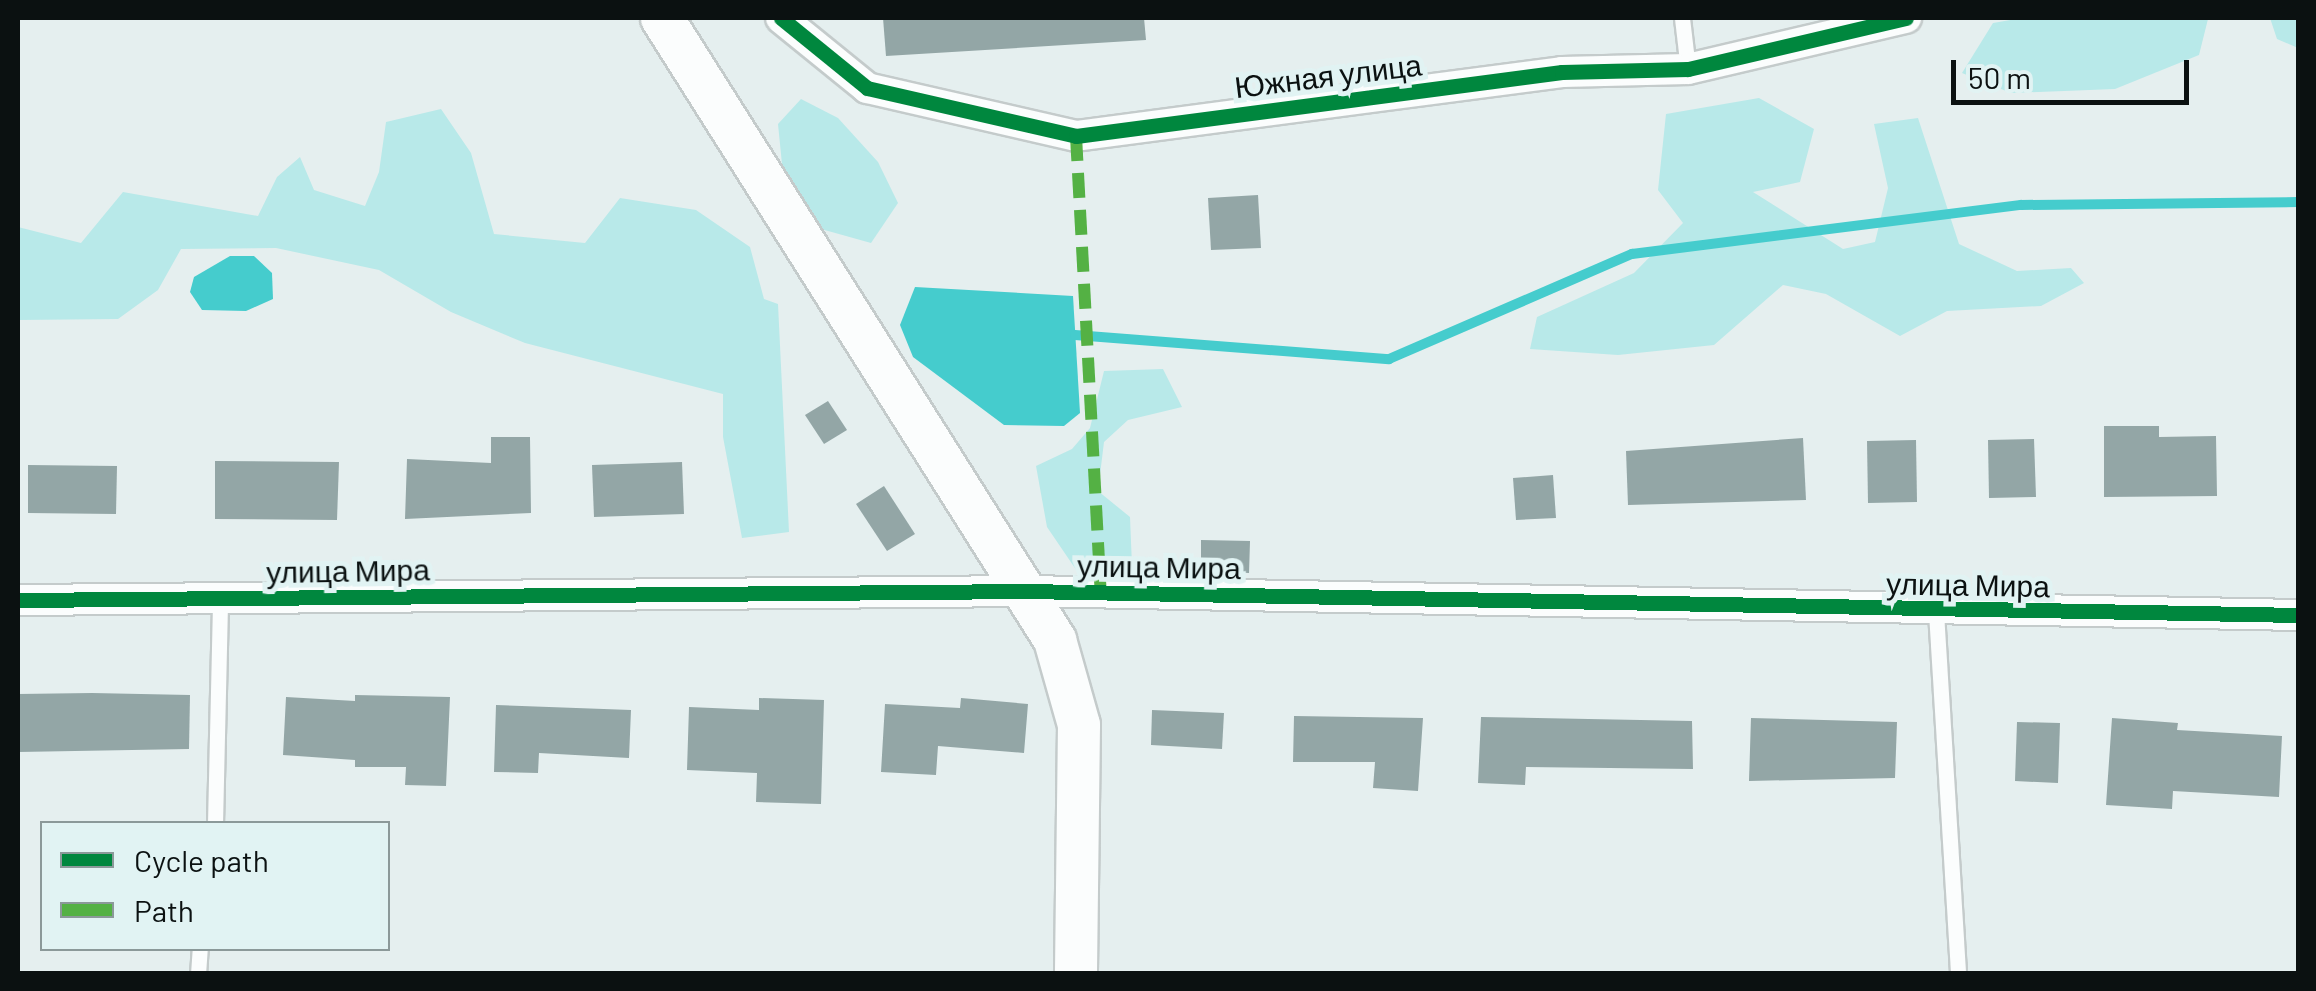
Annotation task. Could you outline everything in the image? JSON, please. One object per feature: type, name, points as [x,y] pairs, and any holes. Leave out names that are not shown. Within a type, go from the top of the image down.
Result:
[{"type":"main road","points":[[662,18],[1055,640],[1079,725],[1076,974]]},
{"type":"street","name":"Южная улица","points":[[781,18],[867,88],[1076,136],[1562,72],[1688,68],[1906,18]]},
{"type":"street","name":"улица Мира","points":[[18,600],[1026,591],[1936,612],[2298,615]]},
{"type":"lane","points":[[1682,18],[1688,68]]},
{"type":"lane","points":[[215,821],[220,598]]},
{"type":"lane","points":[[1936,612],[1958,974]]},
{"type":"shaded area","points":[[2022,18],[2208,19],[2199,55],[2115,89],[2011,93],[1962,73],[1993,23]]},
{"type":"shaded area","points":[[2270,18],[2298,18],[2298,48],[2277,39]]},
{"type":"shaded area","points":[[1759,98],[1814,129],[1800,182],[1753,192],[1843,249],[1875,242],[1888,188],[1874,124],[1918,118],[1959,244],[2017,271],[2071,268],[2084,283],[2041,306],[1947,311],[1900,336],[1826,294],[1783,285],[1714,345],[1618,355],[1530,349],[1537,317],[1634,273],[1683,223],[1658,190],[1666,114]]},
{"type":"shaded area","points":[[801,99],[838,118],[878,162],[898,203],[871,243],[821,229],[783,174],[778,124]]},
{"type":"shaded area","points":[[441,109],[471,153],[494,234],[585,243],[620,198],[696,210],[750,247],[764,299],[778,304],[789,532],[742,538],[723,437],[723,394],[525,343],[451,312],[379,270],[276,248],[181,249],[158,290],[118,319],[18,320],[18,227],[81,243],[123,192],[258,216],[277,177],[300,157],[314,190],[365,206],[379,172],[386,122]]},
{"type":"shaded area","points":[[1163,369],[1182,407],[1128,420],[1104,442],[1098,491],[1130,517],[1132,566],[1081,577],[1047,527],[1036,466],[1072,449],[1090,428],[1104,371]]},
{"type":"water","points":[[230,256],[254,256],[272,273],[273,299],[246,311],[202,310],[190,292],[194,277]]},
{"type":"water","points":[[915,287],[1073,296],[1080,413],[1064,426],[1004,425],[913,357],[900,325]]},
{"type":"building","points":[[883,18],[1144,18],[1146,40],[886,56]]},
{"type":"building","points":[[1258,195],[1261,248],[1211,250],[1208,198]]},
{"type":"building","points":[[828,401],[847,430],[824,444],[805,415]]},
{"type":"building","points":[[2104,426],[2159,426],[2159,437],[2216,436],[2217,496],[2104,497]]},
{"type":"building","points":[[491,437],[530,437],[531,513],[405,519],[407,459],[491,463]]},
{"type":"building","points":[[1803,438],[1806,500],[1628,505],[1626,451]]},
{"type":"building","points":[[2034,439],[2036,497],[1989,498],[1988,440]]},
{"type":"building","points":[[1916,440],[1917,502],[1868,503],[1867,441]]},
{"type":"building","points":[[215,461],[339,462],[337,520],[215,519]]},
{"type":"building","points":[[682,462],[684,514],[594,517],[592,465]]},
{"type":"building","points":[[28,465],[117,466],[116,514],[28,513]]},
{"type":"building","points":[[1553,475],[1556,518],[1516,520],[1513,478]]},
{"type":"building","points":[[884,486],[915,534],[887,551],[856,504]]},
{"type":"building","points":[[1201,540],[1250,541],[1249,573],[1201,571]]},
{"type":"building","points":[[18,694],[190,695],[189,749],[18,752]]},
{"type":"building","points":[[355,695],[450,697],[446,786],[405,785],[406,767],[355,767],[355,760],[283,755],[286,697],[355,701]]},
{"type":"building","points":[[759,698],[824,700],[821,804],[756,802],[757,773],[687,770],[689,707],[759,710]]},
{"type":"building","points":[[961,698],[1028,704],[1024,753],[938,746],[936,775],[881,772],[885,704],[960,708]]},
{"type":"building","points":[[496,705],[631,710],[629,758],[539,753],[538,773],[494,772]]},
{"type":"building","points":[[1152,710],[1224,713],[1222,749],[1151,745]]},
{"type":"building","points":[[1294,716],[1423,718],[1418,791],[1373,788],[1375,762],[1293,762]]},
{"type":"building","points":[[1481,717],[1692,721],[1693,769],[1526,767],[1525,785],[1478,783]]},
{"type":"building","points":[[1751,718],[1897,722],[1895,778],[1749,781]]},
{"type":"building","points":[[2112,718],[2178,723],[2177,730],[2282,736],[2279,797],[2173,791],[2172,809],[2106,805]]},
{"type":"building","points":[[2017,722],[2060,723],[2058,783],[2015,781]]},
{"type":"waterway","points":[[1075,335],[1389,359],[1632,254],[2021,205],[2298,202]]},
{"type":"marked path","points":[[1076,136],[1101,592]]},
{"type":"cycle path","points":[[781,18],[867,88],[1076,136],[1562,72],[1688,69],[1906,18]]},
{"type":"cycle path","points":[[18,600],[1026,591],[2298,615]]}]
